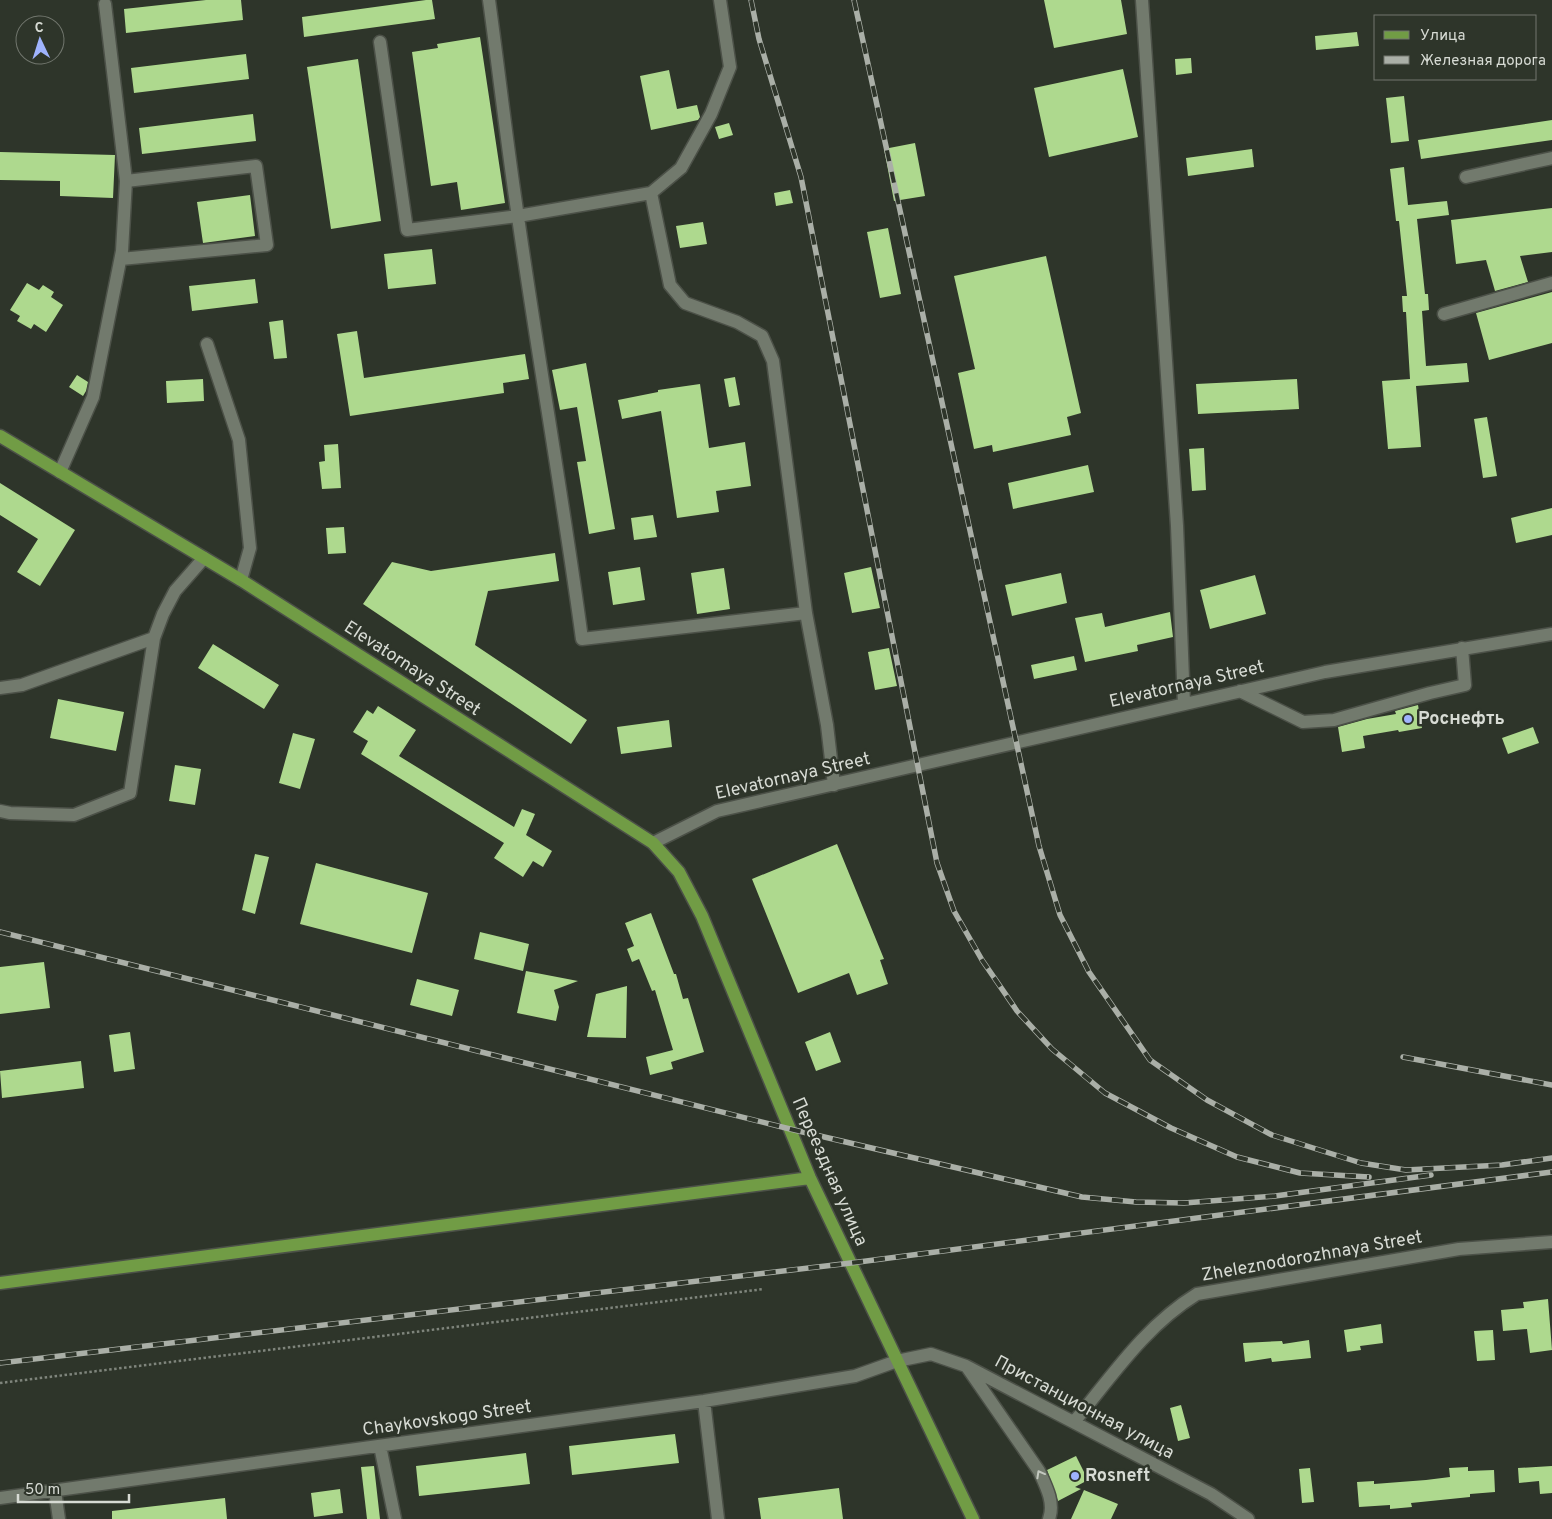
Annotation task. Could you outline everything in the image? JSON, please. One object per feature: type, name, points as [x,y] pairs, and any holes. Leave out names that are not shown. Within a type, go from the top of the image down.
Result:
[{"type":"main road","name":"Elevatornaya Street","points":[[0,436],[241,580],[653,843]]},
{"type":"main road","name":"Переездная улица","points":[[653,843],[679,872],[702,916],[810,1178],[973,1519]]},
{"type":"main road","points":[[0,1283],[810,1178]]},
{"type":"street","points":[[490,0],[518,216],[566,521],[582,639],[806,613]]},
{"type":"street","points":[[380,42],[408,230],[518,216],[651,193],[681,168],[711,114],[730,67],[720,0]]},
{"type":"street","points":[[1142,0],[1177,526],[1184,704]]},
{"type":"street","points":[[60,472],[93,397],[121,259],[126,181],[105,4]]},
{"type":"street","points":[[1466,177],[1552,158]]},
{"type":"street","points":[[121,259],[267,245],[256,166],[126,181]]},
{"type":"street","points":[[651,193],[670,285],[685,303],[737,322],[762,336],[774,361],[806,613],[827,725],[834,785]]},
{"type":"street","points":[[1444,314],[1552,282]]},
{"type":"street","points":[[207,344],[239,440],[250,548],[241,580]]},
{"type":"street","points":[[0,811],[74,815],[130,793],[154,638],[163,614],[175,591],[204,558]]},
{"type":"street","name":"Elevatornaya Street","points":[[653,843],[717,811],[1325,672],[1552,634]]},
{"type":"street","points":[[0,688],[22,685],[154,638]]},
{"type":"street","points":[[1240,691],[1303,722],[1334,720],[1465,685],[1462,648]]},
{"type":"street","name":"Zheleznodorozhnaya Street","points":[[1074,1422],[1140,1341],[1176,1308],[1197,1294],[1459,1249],[1552,1242]]},
{"type":"street","name":"Пристанционная улица","points":[[897,1361],[932,1354],[966,1366],[1210,1494],[1248,1519]]},
{"type":"street","name":"Chaykovskogo Street","points":[[0,1498],[704,1401],[855,1376],[897,1361]]},
{"type":"street","points":[[966,1366],[1039,1471],[1047,1488],[1053,1509],[1049,1519]]},
{"type":"street","points":[[704,1401],[718,1519]]},
{"type":"street","points":[[380,1446],[395,1519]]},
{"type":"street","points":[[55,1491],[59,1519]]},
{"type":"path","points":[[0,1384],[764,1288]]},
{"type":"building","points":[[206,0],[241,0],[243,20],[126,33],[124,9]]},
{"type":"building","points":[[432,0],[435,19],[304,37],[302,17]]},
{"type":"building","points":[[1044,0],[1121,0],[1127,34],[1054,48]]},
{"type":"building","points":[[1357,32],[1359,46],[1316,50],[1315,36]]},
{"type":"building","points":[[480,37],[505,203],[461,210],[457,182],[431,186],[412,52],[438,48],[437,44]]},
{"type":"building","points":[[246,54],[249,79],[134,93],[131,68]]},
{"type":"building","points":[[1191,58],[1192,73],[1176,75],[1175,59]]},
{"type":"building","points":[[358,59],[381,221],[331,229],[307,67]]},
{"type":"building","points":[[1123,69],[1138,137],[1049,157],[1034,88]]},
{"type":"building","points":[[669,70],[677,109],[697,105],[700,117],[698,120],[651,130],[640,76]]},
{"type":"building","points":[[1404,96],[1409,141],[1391,143],[1386,98]]},
{"type":"building","points":[[253,114],[256,141],[142,154],[139,128]]},
{"type":"building","points":[[1552,120],[1552,140],[1421,159],[1418,140]]},
{"type":"building","points":[[729,123],[733,135],[719,139],[715,127]]},
{"type":"building","points":[[915,143],[925,196],[894,201],[884,149]]},
{"type":"building","points":[[1252,149],[1254,167],[1188,176],[1186,158]]},
{"type":"building","points":[[0,152],[115,155],[113,198],[60,196],[60,181],[0,180]]},
{"type":"building","points":[[1404,167],[1408,205],[1447,201],[1449,215],[1417,219],[1425,294],[1428,294],[1429,310],[1422,311],[1426,366],[1467,363],[1469,382],[1416,386],[1421,447],[1388,449],[1382,381],[1410,379],[1406,312],[1403,312],[1402,296],[1407,296],[1399,221],[1396,221],[1390,169]]},
{"type":"building","points":[[790,190],[793,203],[776,206],[774,193]]},
{"type":"building","points":[[250,195],[255,236],[203,243],[197,202]]},
{"type":"building","points":[[1552,208],[1552,252],[1520,256],[1528,282],[1495,291],[1486,260],[1456,264],[1451,220]]},
{"type":"building","points":[[703,222],[707,244],[680,248],[676,226]]},
{"type":"building","points":[[888,228],[901,294],[880,298],[867,232]]},
{"type":"building","points":[[432,249],[436,284],[388,289],[384,254]]},
{"type":"building","points":[[1046,256],[1081,413],[1067,417],[1071,435],[993,452],[992,445],[974,449],[958,373],[975,369],[954,276]]},
{"type":"building","points":[[255,279],[258,303],[192,311],[189,286]]},
{"type":"building","points":[[27,283],[39,290],[43,285],[54,292],[51,297],[63,305],[46,332],[34,324],[31,329],[17,321],[20,316],[10,310]]},
{"type":"building","points":[[1552,292],[1552,343],[1489,360],[1476,313]]},
{"type":"building","points":[[283,320],[287,358],[274,359],[269,322]]},
{"type":"building","points":[[357,331],[364,378],[525,354],[529,379],[503,383],[504,393],[350,416],[337,334]]},
{"type":"building","points":[[586,363],[615,529],[589,534],[577,462],[586,461],[577,407],[560,410],[552,370]]},
{"type":"building","points":[[77,375],[88,382],[83,396],[69,387]]},
{"type":"building","points":[[735,377],[740,405],[729,407],[724,379]]},
{"type":"building","points":[[203,379],[204,401],[167,403],[166,381]]},
{"type":"building","points":[[1297,379],[1299,409],[1198,414],[1196,384]]},
{"type":"building","points":[[700,384],[709,448],[745,442],[751,486],[716,491],[719,512],[677,518],[661,411],[622,419],[618,400],[658,392],[658,390]]},
{"type":"building","points":[[1487,417],[1497,476],[1483,478],[1474,419]]},
{"type":"building","points":[[338,444],[341,488],[322,489],[319,462],[325,461],[324,445]]},
{"type":"building","points":[[1204,448],[1206,490],[1192,491],[1189,449]]},
{"type":"building","points":[[1088,465],[1094,492],[1013,509],[1008,483]]},
{"type":"building","points":[[0,483],[75,530],[40,586],[17,572],[38,539],[0,515]]},
{"type":"building","points":[[1552,508],[1552,535],[1516,543],[1511,518]]},
{"type":"building","points":[[653,515],[657,537],[634,540],[631,518]]},
{"type":"building","points":[[344,527],[346,553],[328,554],[326,528]]},
{"type":"building","points":[[555,553],[559,581],[488,591],[475,645],[587,720],[571,744],[363,604],[392,562],[431,571]]},
{"type":"building","points":[[640,567],[645,600],[613,605],[608,572]]},
{"type":"building","points":[[871,567],[880,608],[852,613],[844,573]]},
{"type":"building","points":[[724,568],[730,609],[697,614],[691,573]]},
{"type":"building","points":[[1061,573],[1067,603],[1012,616],[1005,585]]},
{"type":"building","points":[[1255,575],[1266,614],[1210,629],[1200,590]]},
{"type":"building","points":[[1170,612],[1173,637],[1137,645],[1138,651],[1085,662],[1075,618],[1102,613],[1105,627]]},
{"type":"building","points":[[213,644],[279,685],[264,709],[198,668]]},
{"type":"building","points":[[889,648],[897,686],[875,690],[868,652]]},
{"type":"building","points":[[1074,656],[1077,670],[1034,679],[1031,665]]},
{"type":"building","points":[[58,699],[124,712],[116,751],[50,738]]},
{"type":"building","points":[[1418,705],[1422,728],[1363,736],[1365,748],[1342,752],[1338,727],[1396,714],[1395,711]]},
{"type":"building","points":[[378,706],[416,730],[399,756],[514,827],[522,809],[535,814],[526,835],[552,851],[543,867],[533,861],[523,877],[494,858],[504,843],[361,754],[368,741],[353,732],[367,710],[373,714]]},
{"type":"building","points":[[669,720],[672,747],[621,754],[617,727]]},
{"type":"building","points":[[1533,727],[1539,743],[1508,754],[1502,738]]},
{"type":"building","points":[[293,733],[315,739],[300,789],[279,783]]},
{"type":"building","points":[[175,765],[201,769],[195,805],[169,801]]},
{"type":"building","points":[[837,844],[884,959],[880,960],[888,984],[857,995],[849,973],[798,993],[752,879]]},
{"type":"building","points":[[255,854],[269,857],[255,914],[242,910]]},
{"type":"building","points":[[316,863],[428,893],[412,953],[300,924]]},
{"type":"building","points":[[651,913],[674,974],[676,974],[683,999],[688,998],[704,1052],[671,1062],[673,1069],[650,1075],[646,1057],[673,1050],[655,990],[652,991],[639,959],[632,962],[627,949],[634,946],[625,923]]},
{"type":"building","points":[[480,932],[529,944],[523,971],[474,959]]},
{"type":"building","points":[[44,962],[50,1008],[0,1014],[0,967]]},
{"type":"building","points":[[526,971],[578,981],[554,990],[559,1007],[556,1021],[517,1013]]},
{"type":"building","points":[[417,979],[459,990],[452,1016],[410,1005]]},
{"type":"building","points":[[627,986],[626,1038],[587,1037],[596,994]]},
{"type":"building","points":[[130,1032],[135,1069],[114,1072],[109,1035]]},
{"type":"building","points":[[830,1032],[841,1062],[816,1071],[805,1042]]},
{"type":"building","points":[[81,1061],[84,1088],[2,1098],[0,1071]]},
{"type":"building","points":[[1548,1299],[1552,1350],[1530,1353],[1527,1329],[1503,1331],[1501,1310],[1524,1308],[1523,1302]]},
{"type":"building","points":[[1381,1324],[1383,1343],[1360,1346],[1361,1350],[1347,1352],[1344,1330]]},
{"type":"building","points":[[1493,1330],[1495,1360],[1477,1361],[1474,1331]]},
{"type":"building","points":[[1309,1340],[1311,1358],[1272,1362],[1271,1358],[1245,1362],[1243,1343],[1282,1341],[1283,1344]]},
{"type":"building","points":[[1181,1405],[1190,1438],[1178,1441],[1170,1408]]},
{"type":"building","points":[[675,1434],[679,1463],[572,1475],[569,1446]]},
{"type":"building","points":[[526,1453],[530,1484],[419,1496],[416,1466]]},
{"type":"building","points":[[1076,1456],[1088,1480],[1075,1487],[1081,1489],[1058,1501],[1047,1470]]},
{"type":"building","points":[[374,1466],[380,1519],[367,1519],[361,1467]]},
{"type":"building","points":[[1552,1466],[1552,1493],[1540,1494],[1539,1481],[1519,1483],[1518,1468]]},
{"type":"building","points":[[1468,1467],[1468,1471],[1494,1470],[1495,1492],[1470,1494],[1470,1497],[1411,1503],[1412,1507],[1390,1509],[1390,1505],[1359,1507],[1357,1482],[1374,1481],[1374,1484],[1450,1477],[1449,1468]]},
{"type":"building","points":[[1310,1468],[1314,1502],[1302,1503],[1299,1469]]},
{"type":"building","points":[[839,1488],[843,1519],[761,1519],[758,1498]]},
{"type":"building","points":[[340,1489],[343,1513],[314,1517],[311,1493]]},
{"type":"building","points":[[1084,1490],[1118,1504],[1111,1519],[1071,1519]]},
{"type":"building","points":[[225,1498],[227,1519],[112,1519],[112,1511]]},
{"type":"railway","points":[[751,0],[759,39],[801,177],[937,863],[954,911],[982,960],[1017,1011],[1052,1049],[1105,1093],[1171,1128],[1237,1157],[1300,1173],[1369,1177]]},
{"type":"railway","points":[[854,0],[1039,846],[1060,915],[1089,972],[1150,1060],[1207,1100],[1272,1135],[1361,1163],[1406,1170],[1502,1165],[1552,1158]]},
{"type":"railway","points":[[0,932],[790,1129],[1082,1197],[1136,1202],[1184,1203],[1275,1196],[1431,1175]]},
{"type":"railway","points":[[1403,1057],[1552,1085]]},
{"type":"railway","points":[[0,1363],[851,1263],[1552,1172]]},
{"type":"place","name":"Роснефть","points":[[1408,719]]},
{"type":"place","name":"Rosneft","points":[[1075,1476]]}]
